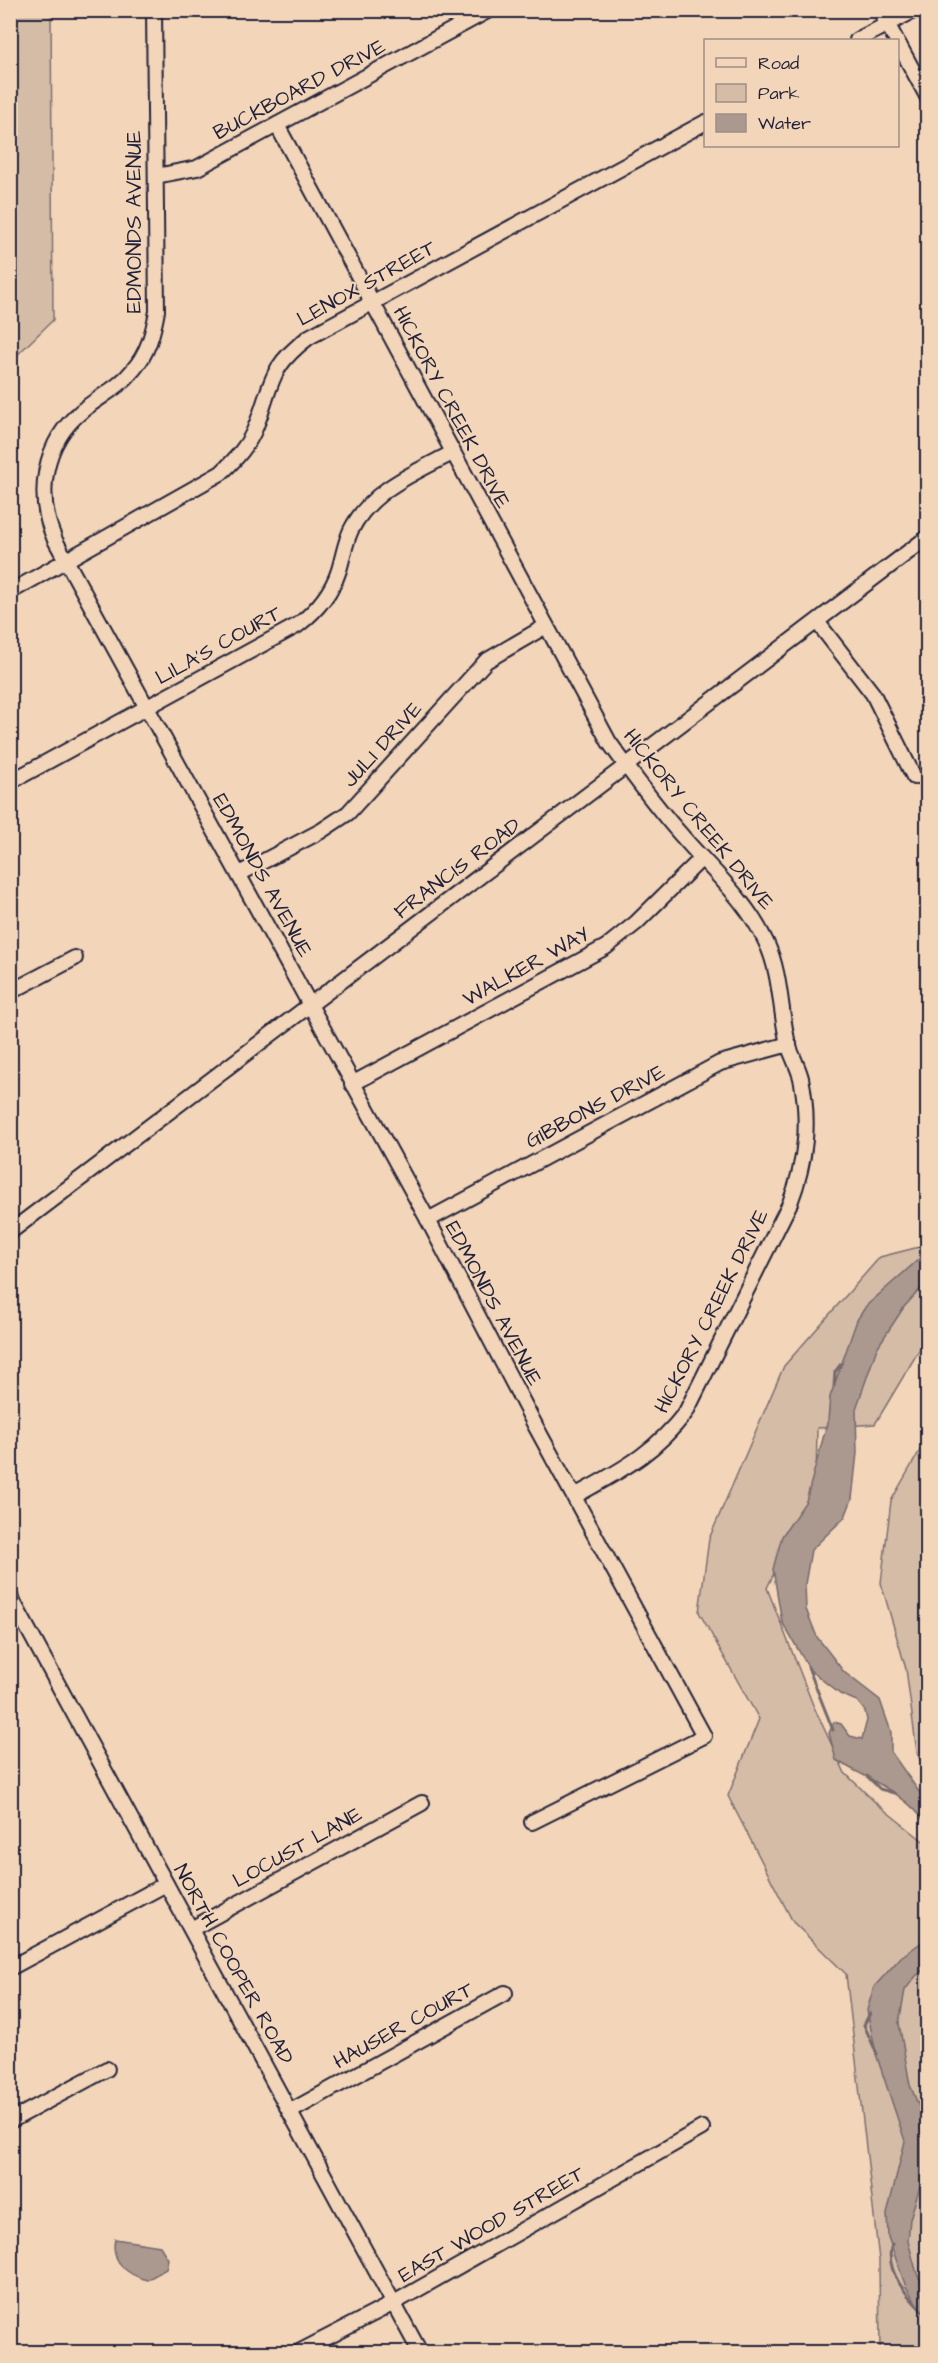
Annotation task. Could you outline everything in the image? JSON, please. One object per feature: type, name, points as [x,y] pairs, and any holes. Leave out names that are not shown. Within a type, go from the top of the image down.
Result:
[{"type":"street","name":"EDMONDS AVENUE","points":[[154,10],[157,311],[147,349],[124,381],[81,412],[56,442],[46,471],[46,513],[66,560],[146,709],[428,1220],[536,1427],[704,1736],[532,1822]]},
{"type":"street","name":"BUCKBOARD DRIVE","points":[[156,176],[197,168],[489,10]]},
{"type":"street","points":[[880,10],[895,39]]},
{"type":"street","points":[[859,39],[915,10]]},
{"type":"street","points":[[899,46],[927,98]]},
{"type":"street","name":"LENOX STREET","points":[[10,592],[221,474],[240,454],[251,437],[272,378],[285,358],[309,337],[704,123]]},
{"type":"street","name":"HICKORY CREEK DRIVE","points":[[277,125],[609,742],[702,858],[738,894],[768,945],[789,1044],[800,1076],[807,1113],[801,1174],[790,1203],[686,1412],[667,1437],[643,1458],[575,1496]]},
{"type":"street","name":"LILA'S COURT","points":[[10,782],[287,633],[309,616],[330,589],[351,529],[368,505],[392,485],[452,453]]},
{"type":"street","name":"FRANCIS ROAD","points":[[10,1232],[818,623],[927,537]]},
{"type":"street","points":[[818,623],[873,694],[914,777]]},
{"type":"street","name":"JULI DRIVE","points":[[239,874],[321,831],[348,813],[486,661],[546,626]]},
{"type":"street","name":"WALKER WAY","points":[[352,1084],[606,947],[636,923],[702,858]]},
{"type":"street","points":[[10,992],[75,958]]},
{"type":"street","name":"GIBBONS DRIVE","points":[[428,1220],[720,1063],[789,1044]]},
{"type":"street","name":"NORTH COOPER ROAD","points":[[10,1596],[166,1884],[193,1928],[392,2304],[420,2352]]},
{"type":"street","name":"LOCUST LANE","points":[[193,1928],[422,1803]]},
{"type":"street","points":[[10,1968],[166,1884]]},
{"type":"street","name":"HAUSER COURT","points":[[291,2111],[505,1993]]},
{"type":"street","points":[[10,2121],[107,2069]]},
{"type":"street","name":"EAST WOOD STREET","points":[[299,2352],[392,2304],[702,2128]]},
{"type":"green space","points":[[11,10],[51,11],[53,320],[11,361]]},
{"type":"green space","points":[[927,1245],[927,1337],[875,1424],[817,1428],[816,1485],[767,1588],[813,1705],[845,1773],[877,1804],[927,1844],[927,2352],[880,2352],[879,2260],[846,1974],[793,1922],[728,1796],[759,1719],[699,1612],[709,1539],[784,1366],[880,1257]]},
{"type":"green space","points":[[927,1438],[928,1774],[917,1753],[906,1669],[881,1583],[891,1501]]},
{"type":"water","points":[[927,1252],[927,1282],[904,1307],[877,1348],[856,1409],[857,1453],[852,1499],[845,1517],[811,1550],[805,1584],[806,1609],[817,1637],[844,1672],[880,1700],[891,1732],[891,1752],[927,1803],[927,1825],[919,1814],[898,1795],[836,1760],[829,1733],[834,1722],[841,1724],[850,1736],[862,1739],[867,1720],[865,1711],[857,1701],[840,1694],[810,1670],[782,1622],[773,1569],[782,1536],[806,1501],[828,1420],[830,1397],[857,1320],[866,1306]]},
{"type":"water","points":[[927,1930],[927,1967],[905,1990],[899,2023],[910,2085],[927,2125],[927,2164],[910,2219],[908,2241],[917,2274],[927,2291],[927,2320],[906,2287],[888,2237],[887,2214],[905,2141],[876,2054],[867,2010],[874,1987],[901,1957],[922,1942]]},
{"type":"water","points":[[115,2239],[160,2246],[168,2259],[166,2269],[147,2280],[133,2275],[122,2266],[115,2254]]},
{"type":"waterway","points":[[834,1386],[835,1372],[841,1364]]},
{"type":"waterway","points":[[808,1667],[833,1730]]},
{"type":"waterway","points":[[867,1776],[880,1789],[894,1793]]},
{"type":"waterway","points":[[870,2013],[864,2025],[877,2054]]},
{"type":"waterway","points":[[892,2244],[891,2265],[895,2275],[906,2293],[928,2317]]}]
